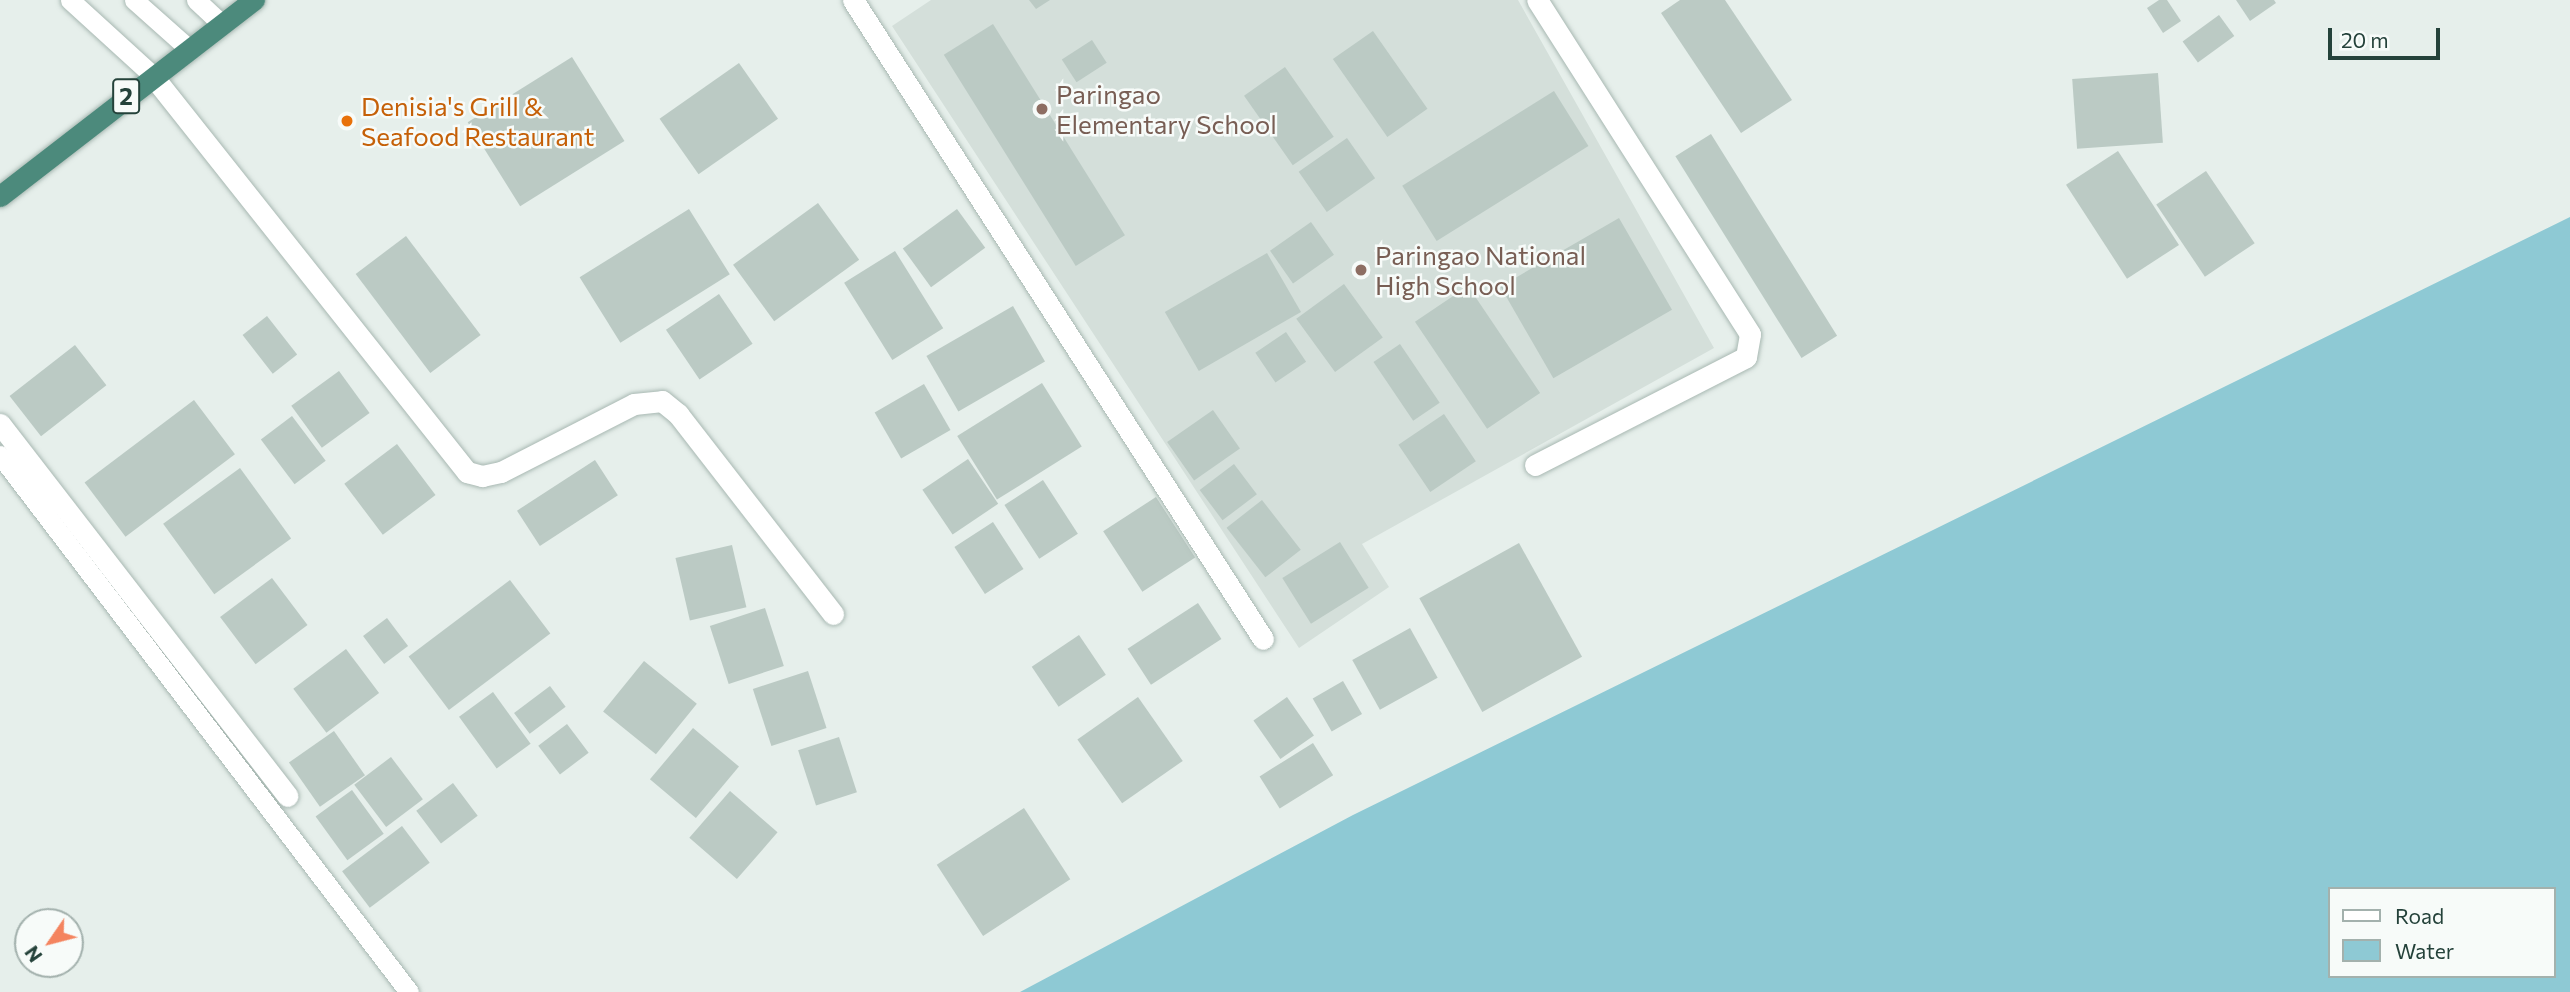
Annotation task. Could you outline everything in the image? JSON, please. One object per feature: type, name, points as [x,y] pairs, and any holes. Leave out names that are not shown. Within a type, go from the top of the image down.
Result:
[{"type":"highway","name":"2","points":[[0,196],[152,75],[254,0]]},
{"type":"street","points":[[853,0],[1263,639]]},
{"type":"street","points":[[1535,465],[1746,357],[1750,334],[1537,0]]},
{"type":"street","points":[[152,75],[467,472],[482,476],[501,472],[634,404],[662,401],[678,414],[833,614]]},
{"type":"street","points":[[0,424],[288,796]]},
{"type":"lane","points":[[70,0],[152,75]]},
{"type":"lane","points":[[134,0],[188,48]]},
{"type":"lane","points":[[195,0],[221,23]]},
{"type":"lane","points":[[0,455],[409,992]]},
{"type":"shaded area","name":"Paringao National High School","points":[[931,0],[1518,0],[1714,348],[1362,544],[1389,587],[1299,648],[892,26]]},
{"type":"water","points":[[2570,217],[2570,992],[1020,992],[1353,815]]},
{"type":"building","points":[[1029,0],[1050,0],[1036,9]]},
{"type":"building","points":[[1680,0],[1725,0],[1792,100],[1741,133],[1661,13]]},
{"type":"building","points":[[2159,0],[2167,0],[2181,21],[2163,33],[2147,8]]},
{"type":"building","points":[[2236,0],[2274,0],[2276,3],[2250,21]]},
{"type":"building","points":[[2219,15],[2234,36],[2198,62],[2183,41]]},
{"type":"building","points":[[993,24],[1125,235],[1076,266],[944,55]]},
{"type":"building","points":[[1373,31],[1427,109],[1387,137],[1333,59]]},
{"type":"building","points":[[1092,40],[1107,63],[1077,82],[1062,60]]},
{"type":"building","points":[[572,57],[624,141],[520,206],[468,122]]},
{"type":"building","points":[[739,63],[778,119],[699,174],[660,119]]},
{"type":"building","points":[[1285,67],[1334,137],[1293,165],[1244,96]]},
{"type":"building","points":[[2158,73],[2163,143],[2077,149],[2072,79]]},
{"type":"building","points":[[1554,91],[1588,146],[1437,241],[1402,186]]},
{"type":"building","points":[[1711,134],[1837,336],[1802,358],[1675,156]]},
{"type":"building","points":[[1347,138],[1375,178],[1327,212],[1299,172]]},
{"type":"building","points":[[2118,151],[2179,245],[2127,279],[2066,185]]},
{"type":"building","points":[[2206,171],[2255,243],[2205,277],[2156,205]]},
{"type":"building","points":[[818,203],[859,260],[774,321],[733,265]]},
{"type":"building","points":[[689,209],[730,274],[620,343],[580,277]]},
{"type":"building","points":[[957,209],[985,248],[931,287],[903,248]]},
{"type":"building","points":[[1619,218],[1672,310],[1553,378],[1500,286]]},
{"type":"building","points":[[1311,222],[1334,255],[1293,283],[1270,251]]},
{"type":"building","points":[[406,236],[481,335],[430,373],[356,274]]},
{"type":"building","points":[[895,251],[943,328],[892,360],[844,283]]},
{"type":"building","points":[[1267,253],[1301,312],[1199,371],[1165,312]]},
{"type":"building","points":[[1344,284],[1383,337],[1335,372],[1296,319]]},
{"type":"building","points":[[1468,286],[1540,393],[1487,429],[1415,322]]},
{"type":"building","points":[[719,294],[753,344],[699,380],[666,330]]},
{"type":"building","points":[[1013,306],[1045,361],[958,411],[926,356]]},
{"type":"building","points":[[267,316],[297,355],[273,374],[243,335]]},
{"type":"building","points":[[1286,332],[1306,362],[1275,383],[1255,353]]},
{"type":"building","points":[[1400,344],[1440,403],[1413,421],[1373,362]]},
{"type":"building","points":[[75,345],[106,385],[41,436],[10,396]]},
{"type":"building","points":[[339,371],[370,413],[322,448],[291,406]]},
{"type":"building","points":[[1042,383],[1082,447],[997,500],[957,436]]},
{"type":"building","points":[[924,384],[950,430],[901,458],[875,412]]},
{"type":"building","points":[[194,400],[235,454],[126,537],[85,482]]},
{"type":"building","points":[[1213,410],[1240,449],[1194,481],[1167,442]]},
{"type":"building","points":[[1444,414],[1476,461],[1430,492],[1398,445]]},
{"type":"building","points":[[292,416],[326,461],[295,484],[261,439]]},
{"type":"building","points":[[397,444],[436,495],[383,535],[344,484]]},
{"type":"building","points":[[968,459],[998,504],[953,535],[922,490]]},
{"type":"building","points":[[595,460],[618,495],[540,546],[517,511]]},
{"type":"building","points":[[1234,464],[1257,494],[1223,520],[1200,490]]},
{"type":"building","points":[[240,468],[291,538],[214,594],[163,524]]},
{"type":"building","points":[[1043,480],[1078,534],[1039,559],[1004,505]]},
{"type":"building","points":[[1156,497],[1195,557],[1142,592],[1103,531]]},
{"type":"building","points":[[1262,500],[1301,550],[1265,577],[1227,528]]},
{"type":"building","points":[[993,522],[1023,569],[985,594],[954,547]]},
{"type":"building","points":[[1340,542],[1369,588],[1311,624],[1282,578]]},
{"type":"building","points":[[1519,543],[1582,657],[1482,712],[1419,598]]},
{"type":"building","points":[[732,545],[746,607],[690,620],[675,558]]},
{"type":"building","points":[[272,578],[308,625],[256,664],[220,617]]},
{"type":"building","points":[[510,580],[550,634],[449,710],[409,656]]},
{"type":"building","points":[[1198,603],[1221,639],[1151,685],[1128,649]]},
{"type":"building","points":[[765,608],[784,666],[729,684],[710,626]]},
{"type":"building","points":[[387,618],[408,646],[384,664],[363,636]]},
{"type":"building","points":[[1410,628],[1438,678],[1380,710],[1352,660]]},
{"type":"building","points":[[1079,635],[1106,675],[1059,707],[1032,667]]},
{"type":"building","points":[[346,649],[379,693],[326,733],[293,689]]},
{"type":"building","points":[[644,661],[697,704],[656,754],[603,712]]},
{"type":"building","points":[[808,671],[827,728],[771,746],[753,689]]},
{"type":"building","points":[[1343,681],[1362,714],[1332,731],[1313,698]]},
{"type":"building","points":[[550,686],[566,707],[530,734],[514,713]]},
{"type":"building","points":[[493,692],[531,744],[497,768],[459,717]]},
{"type":"building","points":[[1138,697],[1183,761],[1122,803],[1077,739]]},
{"type":"building","points":[[1287,697],[1314,736],[1280,759],[1253,721]]},
{"type":"building","points":[[567,724],[589,753],[560,774],[538,746]]},
{"type":"building","points":[[693,728],[739,767],[696,818],[650,779]]},
{"type":"building","points":[[334,731],[365,775],[320,807],[289,763]]},
{"type":"building","points":[[839,737],[857,792],[816,805],[798,750]]},
{"type":"building","points":[[1313,743],[1333,775],[1280,809],[1260,776]]},
{"type":"building","points":[[391,757],[423,799],[386,827],[354,785]]},
{"type":"building","points":[[453,783],[478,816],[441,843],[416,811]]},
{"type":"building","points":[[352,790],[384,834],[347,860],[316,816]]},
{"type":"building","points":[[730,791],[778,832],[737,879],[689,838]]},
{"type":"building","points":[[1024,808],[1070,879],[983,936],[937,865]]},
{"type":"building","points":[[402,826],[430,863],[370,908],[342,871]]},
{"type":"place","name":"Paringao Elementary School","points":[[1042,109]]},
{"type":"place","name":"Denisia's Grill & Seafood Restaurant","points":[[347,121]]},
{"type":"place","name":"Paringao National High School","points":[[1361,270]]}]
